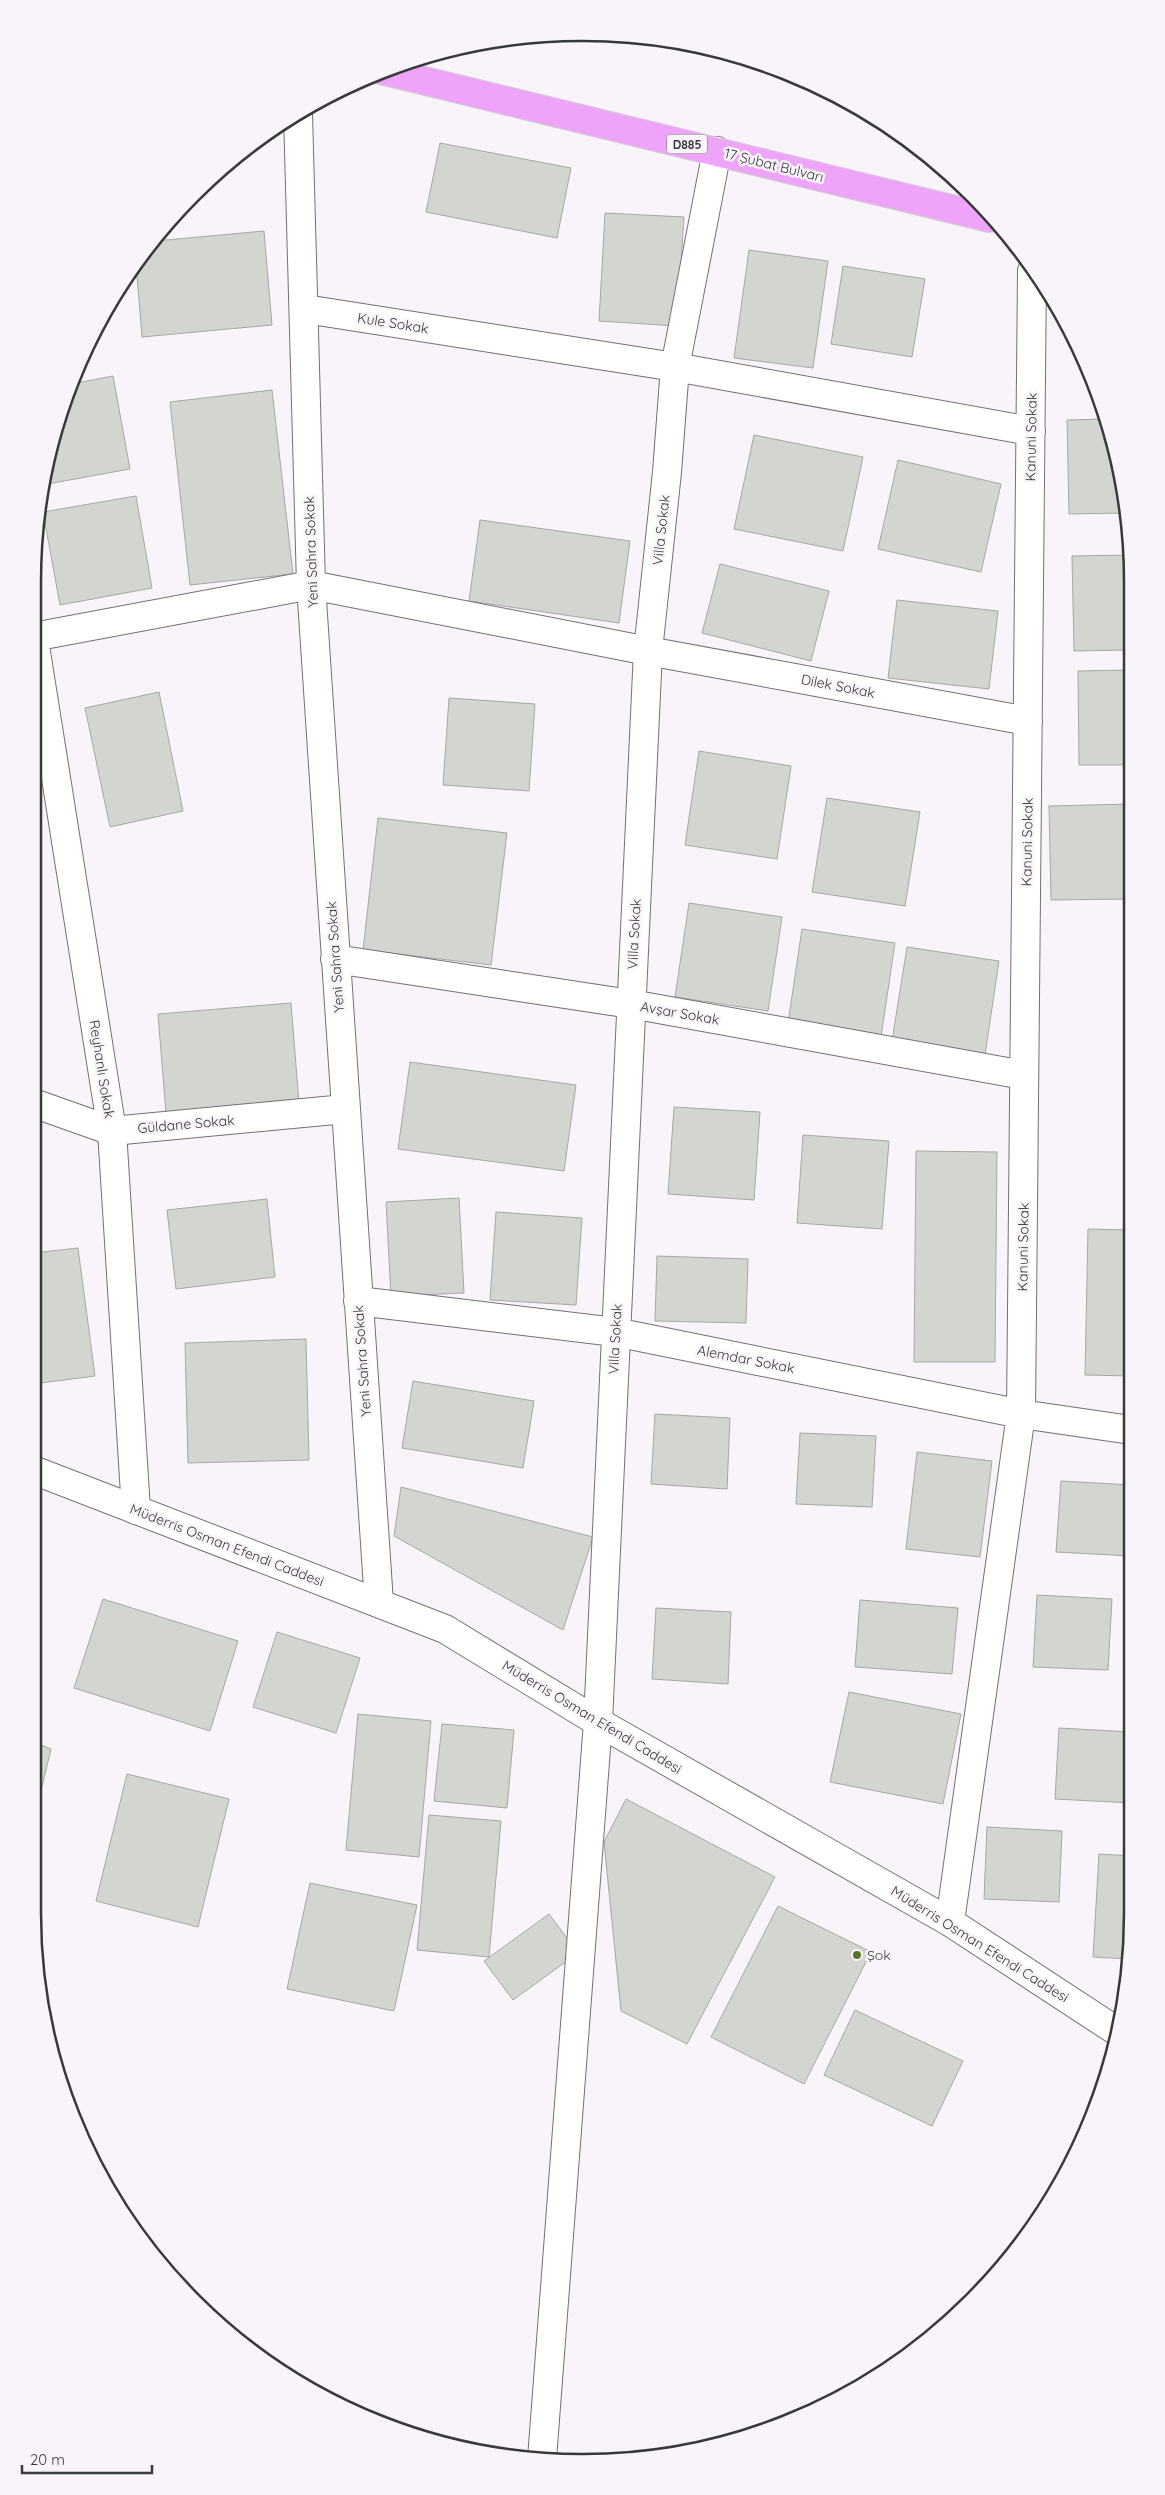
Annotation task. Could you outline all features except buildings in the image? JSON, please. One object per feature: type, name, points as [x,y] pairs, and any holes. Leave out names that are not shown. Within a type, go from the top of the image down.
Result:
[{"type":"highway","name":"17 Şubat Bulvarı","points":[[397,74],[979,216]]},
{"type":"street","points":[[298,122],[305,309]]},
{"type":"street","name":"Villa Sokak","points":[[542,2452],[598,1722],[648,651],[667,472],[675,367],[718,151]]},
{"type":"street","name":"Kanuni Sokak","points":[[950,1922],[1021,1414],[1032,281]]},
{"type":"street","name":"Kule Sokak","points":[[305,309],[675,367],[1031,431]]},
{"type":"street","name":"Yeni Sahra Sokak","points":[[305,309],[311,585],[379,1604]]},
{"type":"street","points":[[41,634],[311,585]]},
{"type":"street","name":"Dilek Sokak","points":[[311,585],[648,651],[1028,721]]},
{"type":"street","name":"Reyhanlı Sokak","points":[[41,685],[112,1131],[136,1510]]},
{"type":"street","name":"Avşar Sokak","points":[[335,959],[631,1004],[1024,1075]]},
{"type":"street","name":"Güldane Sokak","points":[[41,1106],[112,1131],[345,1109]]},
{"type":"street","name":"Alemdar Sokak","points":[[358,1301],[615,1332],[1021,1414],[1124,1429]]},
{"type":"street","name":"Müderris Osman Efendi Caddesi","points":[[41,1473],[445,1629],[598,1722],[950,1922],[1111,2027]]},
{"type":"place","name":"Şok","points":[[857,1955]]}]
